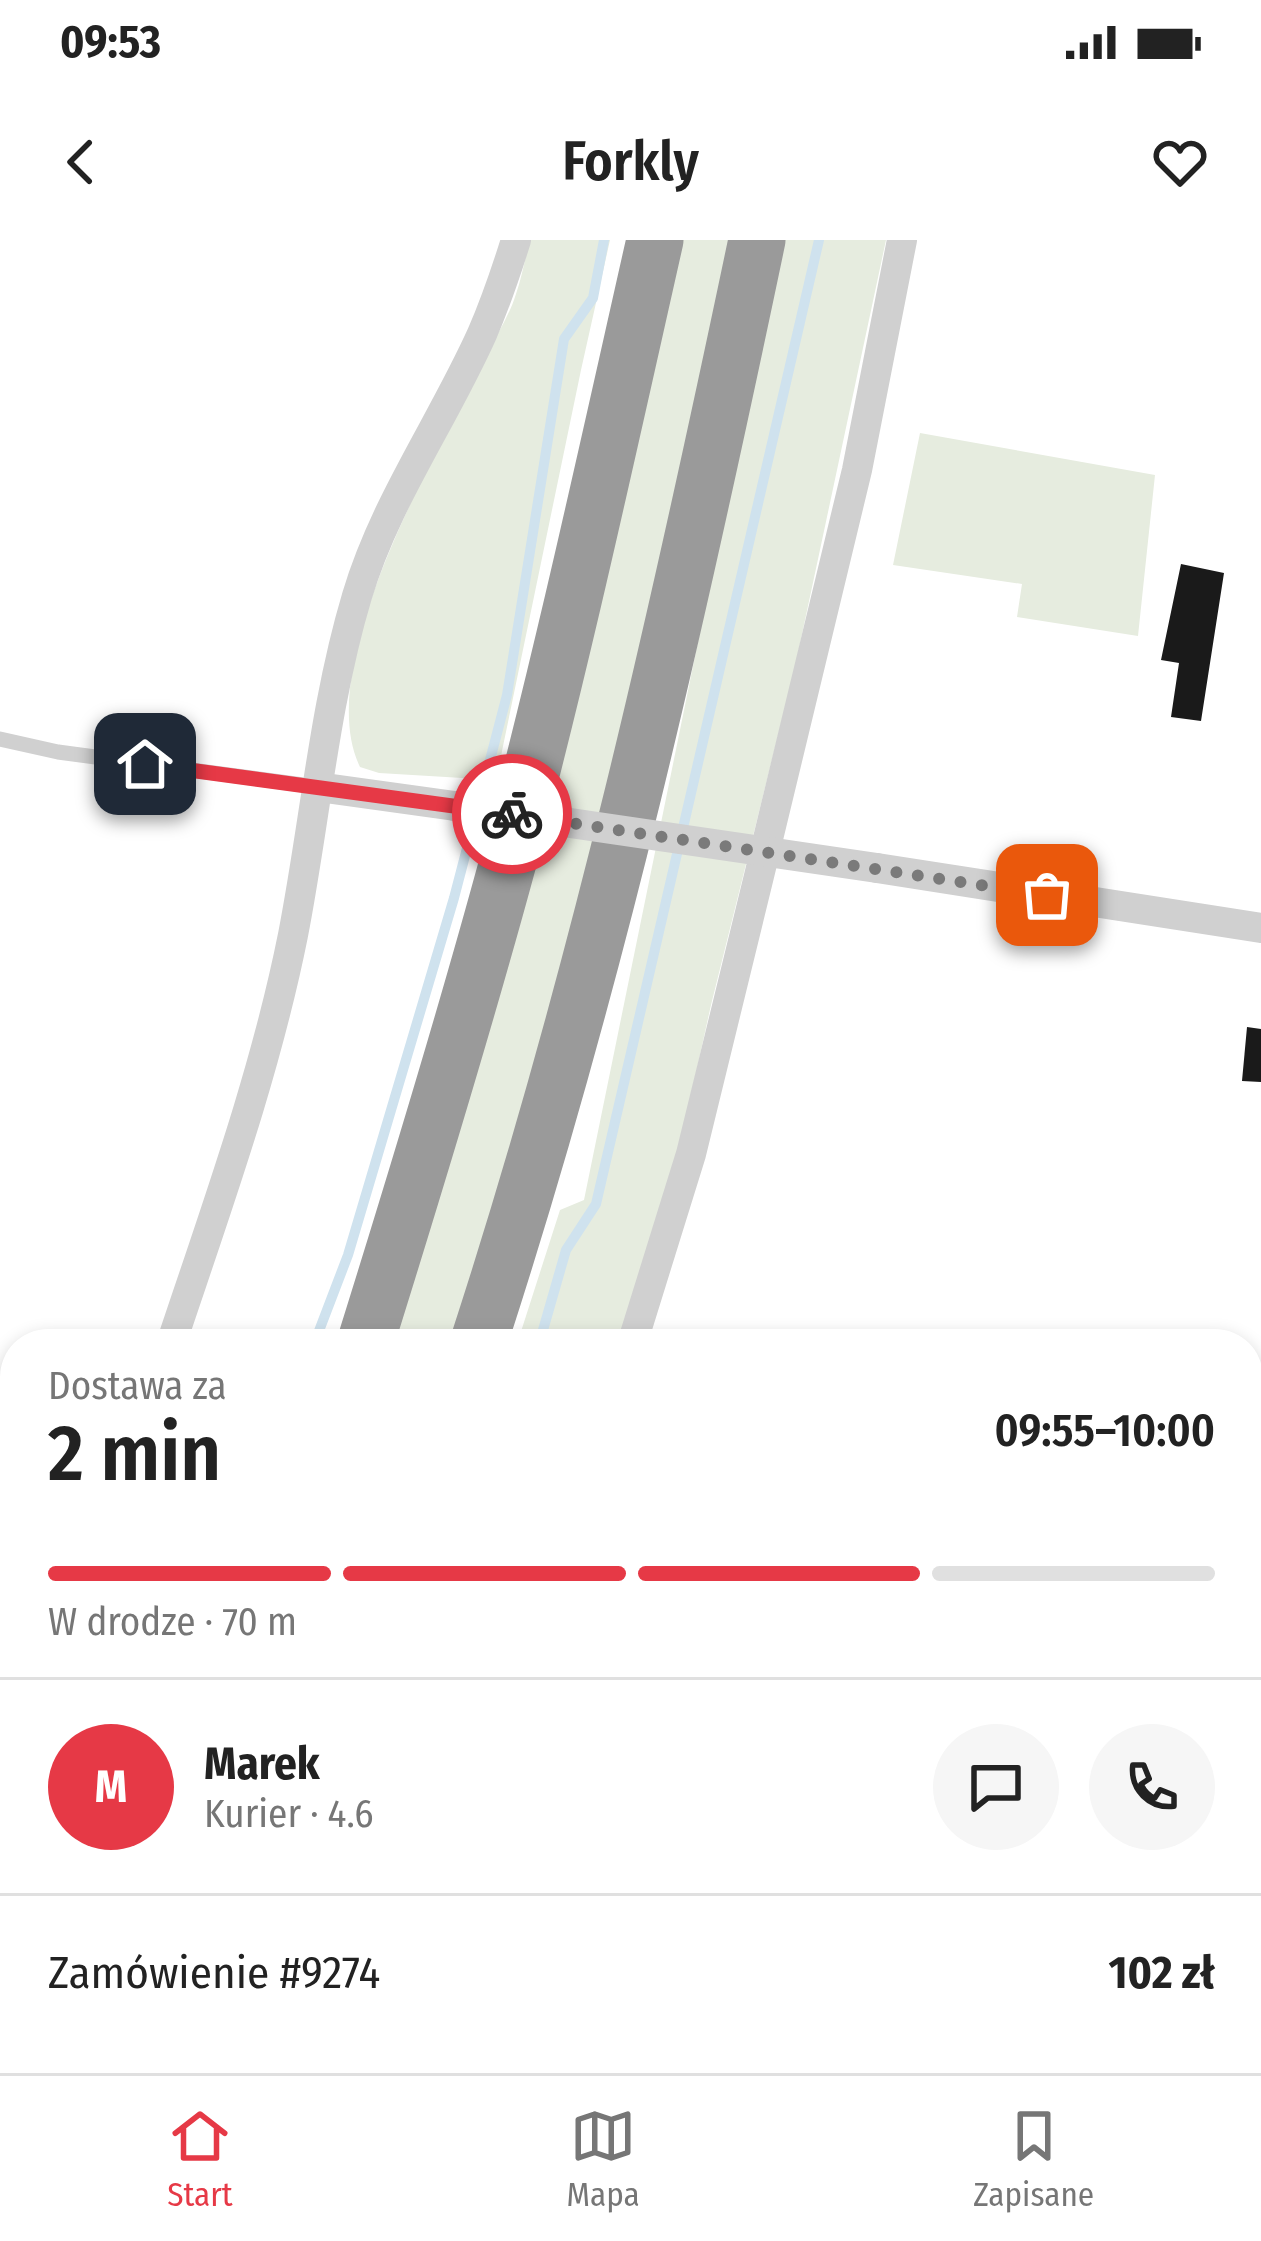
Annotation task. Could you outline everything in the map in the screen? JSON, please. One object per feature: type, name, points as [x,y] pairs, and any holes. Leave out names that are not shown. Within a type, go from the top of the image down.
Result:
[{"type":"highway","points":[[370,1329],[508,860],[563,645],[655,240]]},
{"type":"highway","points":[[483,1329],[616,868],[676,618],[757,240]]},
{"type":"street","points":[[176,1329],[267,1046],[293,935],[337,664],[370,553],[395,496],[482,334],[516,240]]},
{"type":"street","points":[[637,1329],[691,1154],[759,876],[856,470],[902,240]]},
{"type":"street","points":[[318,787],[1261,928]]},
{"type":"lane","points":[[0,739],[58,752],[318,787]]},
{"type":"shaded area","points":[[530,240],[610,240],[496,780],[379,773],[360,767],[349,724],[352,674],[365,619],[411,504],[509,311]]},
{"type":"shaded area","points":[[677,240],[738,240],[633,719],[460,1329],[390,1329]]},
{"type":"shaded area","points":[[780,240],[886,240],[795,667],[682,1136],[623,1329],[522,1329],[560,1210],[584,1200]]},
{"type":"shaded area","points":[[920,433],[1155,475],[1138,636],[1017,617],[1022,584],[893,565]]},
{"type":"building","points":[[1181,564],[1224,573],[1201,721],[1171,717],[1179,663],[1161,660]]},
{"type":"building","points":[[1247,1027],[1261,1029],[1261,1082],[1242,1081]]},
{"type":"waterway","points":[[320,1329],[348,1255],[454,898],[507,695],[564,339],[593,298],[604,240]]},
{"type":"waterway","points":[[543,1329],[566,1250],[596,1204],[819,240]]},
{"type":"way so far","points":[[512,814],[1047,895]]},
{"type":"route","points":[[145,764],[512,814]]}]
